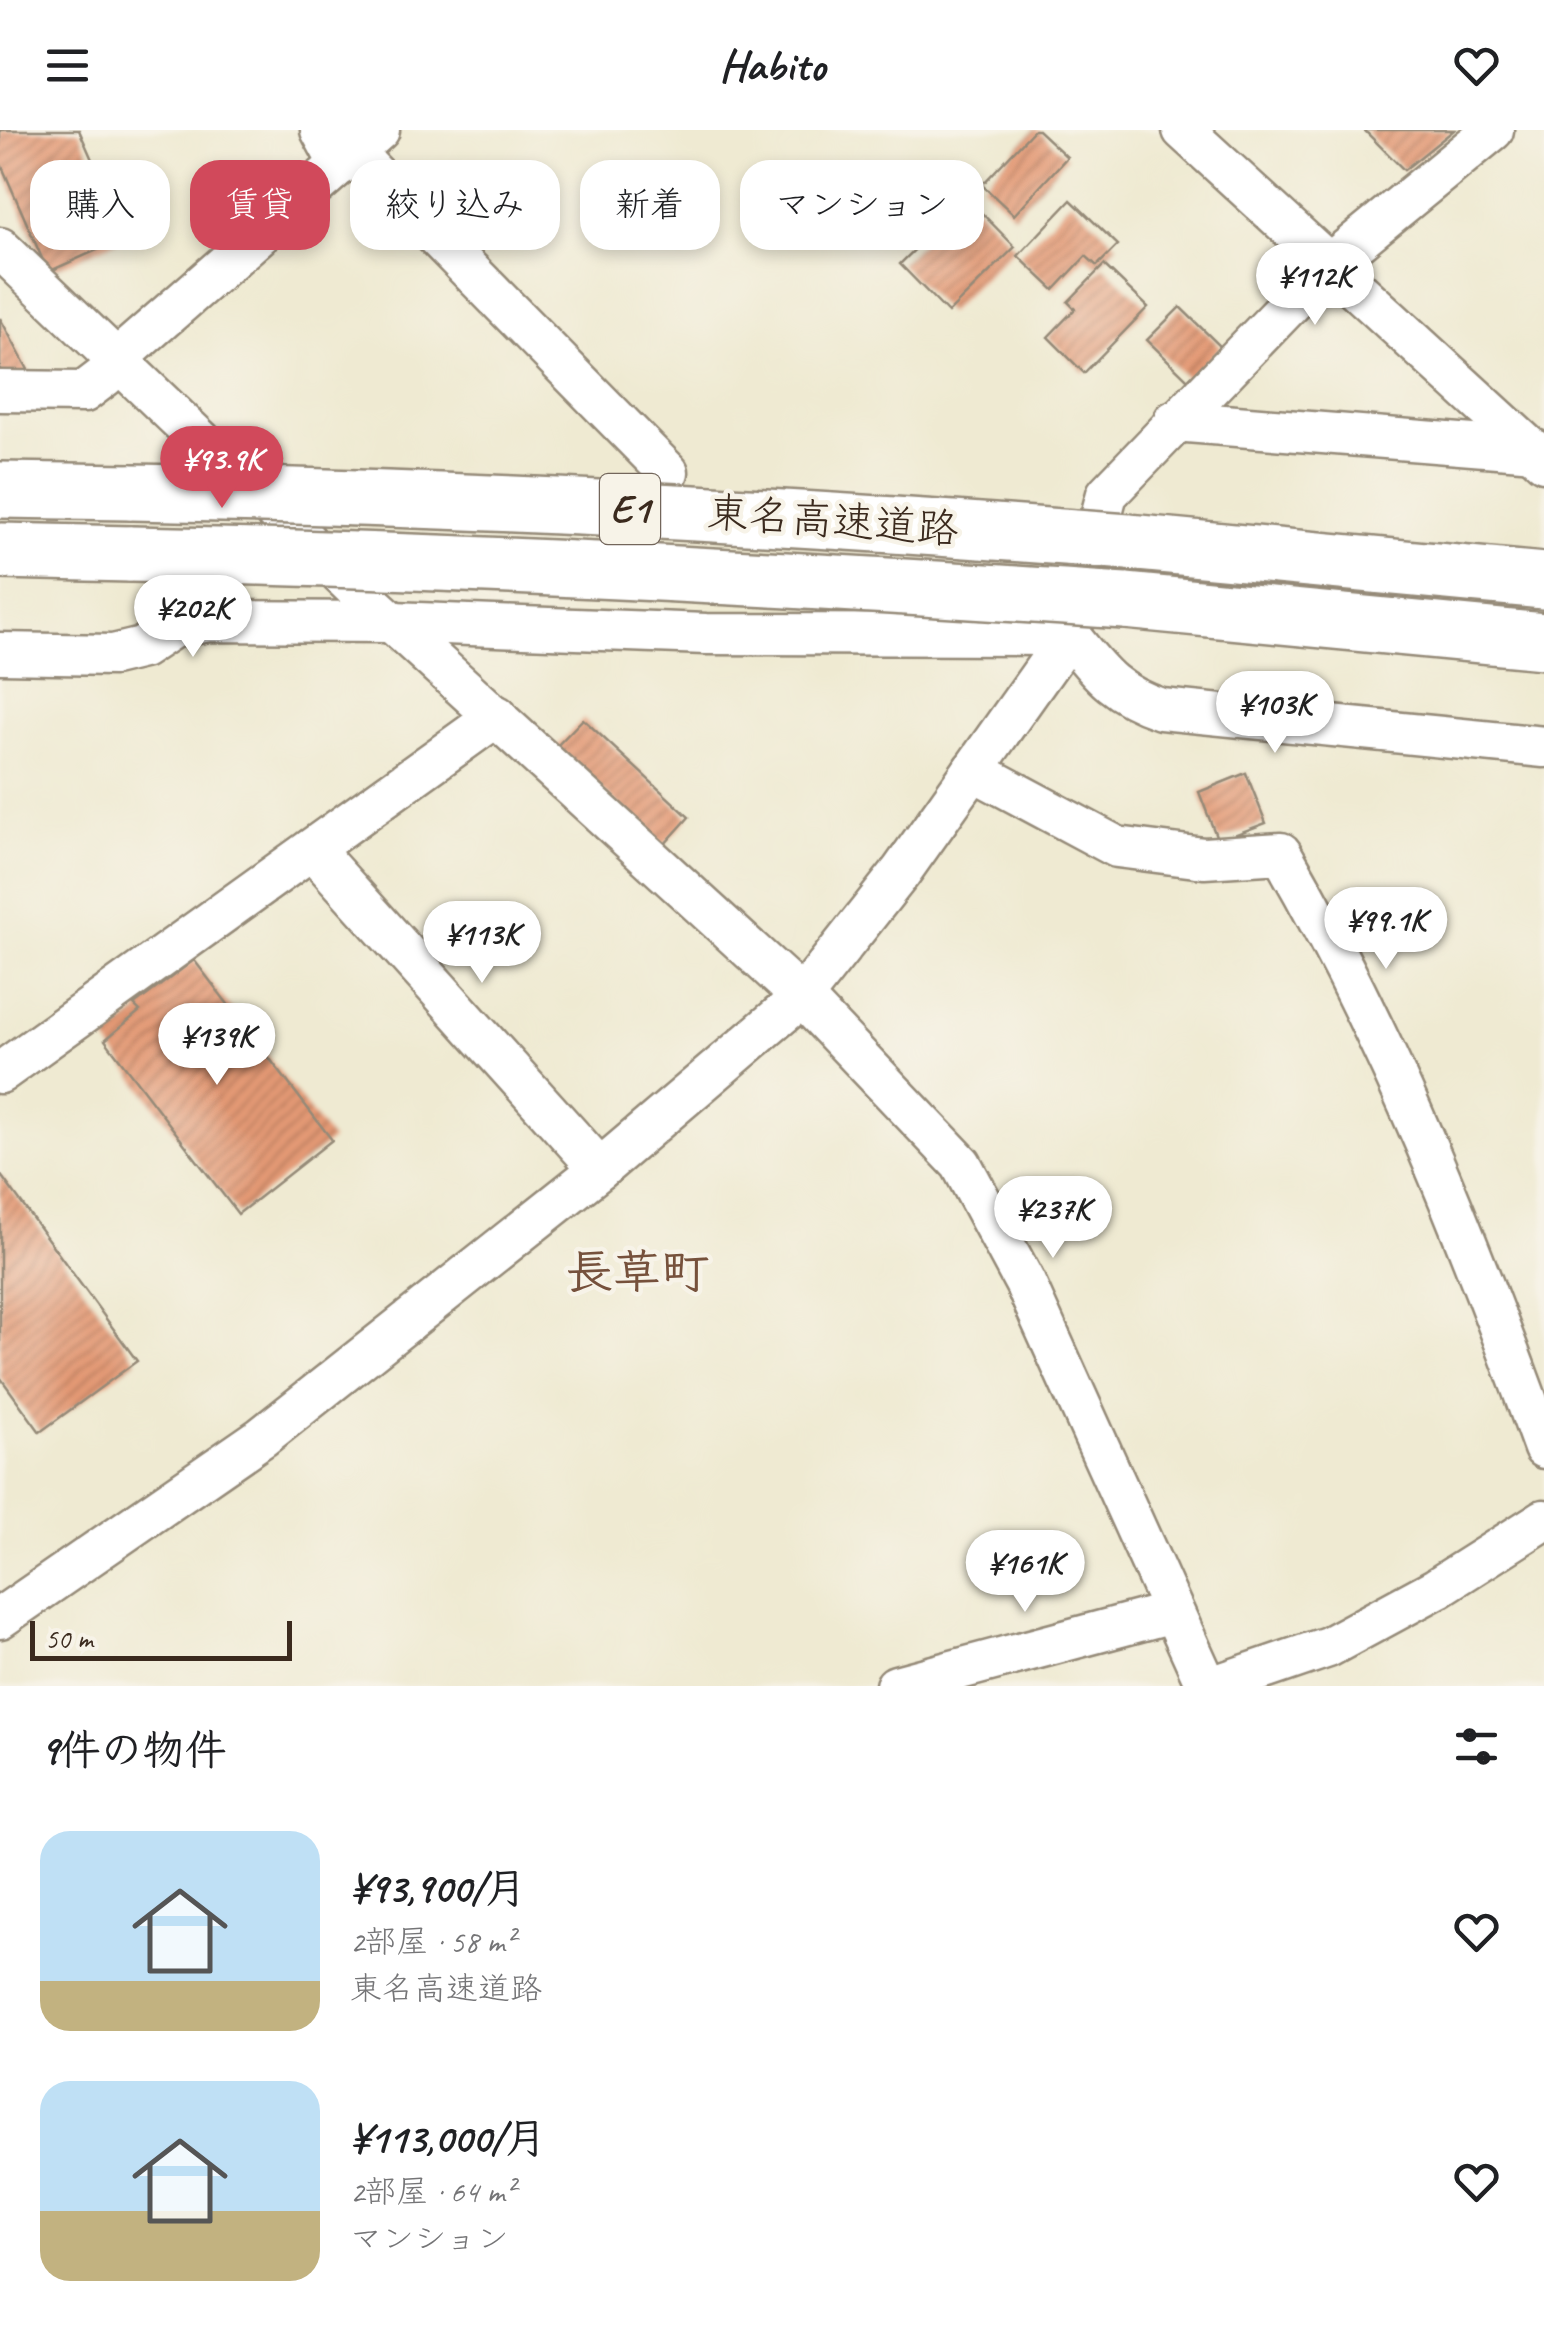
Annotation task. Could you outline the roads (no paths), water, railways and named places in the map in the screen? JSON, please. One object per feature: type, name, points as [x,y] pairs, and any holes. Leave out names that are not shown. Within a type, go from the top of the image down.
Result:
[{"type":"highway","name":"東名高速道路","points":[[0,490],[372,496],[767,515],[1128,542],[1544,581]]},
{"type":"highway","name":"東名高速道路","points":[[0,551],[373,558],[805,579],[1125,601],[1544,641]]},
{"type":"street","points":[[321,130],[358,149],[668,472]]},
{"type":"street","points":[[1183,130],[1538,454]]},
{"type":"street","points":[[0,1618],[262,1437],[600,1169],[802,996],[901,872],[1069,635],[1107,494],[1328,264],[1493,130]]},
{"type":"street","points":[[0,392],[84,392],[358,149]]},
{"type":"street","points":[[0,248],[392,622],[802,996],[962,1164],[1025,1283],[1172,1612],[1211,1686],[1328,1647],[1437,1588],[1544,1520]]},
{"type":"street","points":[[1174,421],[1538,454]]},
{"type":"street","points":[[0,653],[112,655],[142,648],[172,628],[209,621],[392,622],[706,634],[1069,635],[1116,689],[1133,700],[1161,709],[1544,747]]},
{"type":"street","points":[[0,1073],[498,716]]},
{"type":"street","points":[[973,770],[1117,847],[1204,858],[1282,853],[1334,944],[1433,1155],[1544,1448]]},
{"type":"street","points":[[312,849],[600,1169]]},
{"type":"street","points":[[896,1686],[1172,1612]]},
{"type":"district","name":"長草町","points":[[637,1272]]}]
